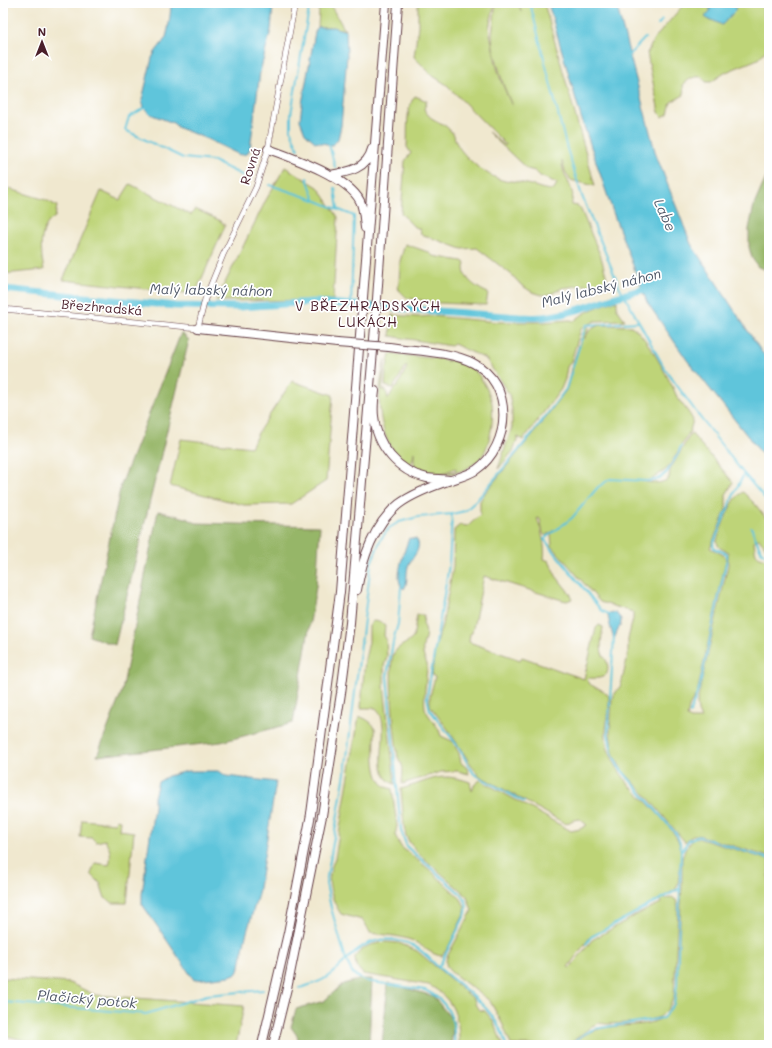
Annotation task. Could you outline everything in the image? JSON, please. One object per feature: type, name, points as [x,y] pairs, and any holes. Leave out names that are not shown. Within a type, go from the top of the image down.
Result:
[{"type":"main road","points":[[262,1045],[288,933],[311,814],[340,592],[386,3]]},
{"type":"main road","points":[[273,1045],[288,984],[322,816],[340,701],[350,623],[378,290],[398,3]]},
{"type":"main road","points":[[333,174],[350,171],[359,167],[368,159],[374,140],[378,104]]},
{"type":"main road","points":[[268,150],[333,174],[356,195],[361,203],[365,227],[366,256]]},
{"type":"main road","points":[[375,327],[376,356],[374,416],[378,436],[386,450],[395,461],[405,469],[426,478],[452,480]]},
{"type":"main road","points":[[198,328],[389,348],[460,358],[483,369],[498,389],[504,410],[504,423],[501,436],[496,447],[484,464],[476,470],[465,476],[425,489],[399,504],[384,520],[372,539],[365,558],[359,581],[355,608],[350,623]]},
{"type":"street","name":"Rovná","points":[[198,328],[205,299],[223,255],[256,187],[268,150],[295,3]]},
{"type":"street","name":"Březhradská","points":[[3,309],[198,328]]},
{"type":"green space","points":[[316,3],[329,3],[345,30],[332,27],[318,27],[319,12]]},
{"type":"green space","points":[[418,3],[495,3],[489,28],[496,64],[501,81],[512,106],[503,84],[493,47],[492,34],[496,3],[544,3],[595,186],[570,180],[562,161],[563,170],[573,194],[572,205],[578,206],[581,210],[601,257],[608,282],[604,286],[585,285],[562,288],[551,294],[542,295],[532,292],[521,285],[512,275],[477,248],[462,249],[421,234],[420,229],[413,226],[401,213],[405,161],[411,153],[407,147],[408,114],[415,96],[427,101],[424,109],[428,115],[447,127],[454,135],[460,149],[466,156],[490,175],[506,181],[517,182],[550,190],[554,190],[557,183],[540,176],[535,171],[527,169],[488,132],[506,145],[447,85],[433,76],[414,57],[418,26]]},
{"type":"green space","points":[[685,3],[710,3],[710,11],[706,17],[708,20],[719,23],[735,11],[736,3],[762,3],[763,12],[769,28],[769,47],[758,59],[726,72],[711,82],[706,82],[702,77],[696,77],[689,80],[683,85],[684,95],[671,102],[668,114],[662,117],[659,112],[647,53],[655,38]]},
{"type":"green space","points":[[285,167],[318,187],[338,217],[333,300],[216,301],[266,200]]},
{"type":"green space","points":[[769,171],[769,271],[758,267],[752,258],[749,247],[749,229],[754,205]]},
{"type":"green space","points":[[130,184],[191,215],[195,209],[221,221],[225,226],[195,294],[63,280],[101,191],[120,200]]},
{"type":"green space","points":[[3,187],[46,200],[57,206],[55,217],[49,221],[43,234],[41,249],[44,270],[3,274]]},
{"type":"green space","points":[[405,244],[428,252],[433,256],[462,261],[465,263],[465,273],[470,282],[488,293],[486,305],[439,303],[407,298],[397,288],[399,283],[400,261]]},
{"type":"green space","points":[[617,301],[617,309],[625,320],[595,321],[581,329],[571,361],[567,367],[565,379],[561,389],[523,440],[518,437],[513,451],[498,469],[512,427],[512,410],[509,394],[486,359],[454,344],[451,346],[390,336],[392,315],[419,317],[431,316],[498,322],[574,321],[594,308]]},
{"type":"green space","points":[[599,325],[631,326],[637,330],[655,354],[677,397],[693,420],[690,431],[668,468],[651,480],[642,481],[660,483],[669,478],[670,470],[691,433],[733,482],[726,495],[726,510],[710,548],[725,556],[726,560],[697,693],[689,707],[687,717],[691,719],[701,719],[698,712],[697,702],[728,565],[728,552],[720,548],[717,543],[724,521],[731,506],[743,492],[755,504],[769,522],[769,553],[759,539],[754,541],[757,555],[769,560],[769,857],[698,835],[693,835],[685,842],[645,794],[622,770],[613,753],[610,732],[612,698],[621,685],[628,656],[628,639],[633,619],[633,612],[600,602],[552,546],[551,535],[555,530],[545,536],[540,519],[537,518],[544,544],[544,559],[549,561],[556,576],[571,595],[572,599],[567,601],[562,600],[484,576],[469,642],[520,660],[522,657],[584,679],[596,628],[599,625],[603,627],[601,650],[607,662],[608,671],[601,678],[588,678],[587,681],[589,684],[604,691],[609,697],[606,730],[606,743],[608,749],[615,764],[625,779],[667,824],[678,840],[681,852],[681,861],[676,889],[665,896],[666,899],[672,897],[676,900],[678,907],[674,997],[668,1009],[660,1017],[641,1022],[607,1024],[598,1023],[568,1045],[511,1045],[503,1025],[490,1001],[451,972],[447,966],[446,962],[448,955],[472,911],[467,896],[419,854],[410,843],[406,836],[404,826],[401,789],[435,778],[450,777],[470,782],[472,791],[474,785],[480,780],[571,831],[580,829],[587,825],[580,819],[573,820],[566,824],[480,776],[430,706],[430,696],[435,677],[432,675],[435,650],[443,621],[453,567],[454,530],[460,525],[468,526],[480,515],[480,501],[485,493],[534,433],[567,389],[571,368],[585,327],[589,327],[584,339],[590,330]],"holes":[[[660,899],[661,903],[592,940],[570,968],[568,967],[590,937]]]},
{"type":"green space","points":[[181,333],[189,340],[115,645],[89,636],[121,485]]},
{"type":"green space","points":[[390,354],[442,359],[448,363],[449,360],[456,361],[469,366],[475,371],[489,394],[492,403],[493,415],[487,446],[477,462],[465,469],[451,474],[438,474],[456,471],[456,468],[446,472],[429,473],[418,469],[414,465],[414,452],[410,466],[401,460],[394,452],[384,432],[379,399],[381,382],[385,359],[382,390],[386,390],[388,399],[395,387],[397,387],[407,367],[406,366],[393,388],[385,386],[386,370]]},
{"type":"green space","points":[[292,381],[333,395],[326,481],[291,504],[244,505],[170,486],[181,439],[251,447],[259,431]]},
{"type":"green space","points":[[158,511],[186,518],[196,523],[320,526],[316,587],[293,723],[221,742],[97,756],[122,691]]},
{"type":"green space","points":[[417,615],[424,615],[423,624],[426,631],[423,655],[427,666],[425,696],[426,711],[440,732],[441,736],[452,741],[459,753],[461,763],[467,768],[469,774],[457,771],[440,772],[402,784],[403,767],[398,757],[391,687],[392,660],[396,650],[413,638]]},
{"type":"green space","points":[[373,621],[381,622],[385,625],[384,636],[386,639],[387,656],[384,666],[384,686],[395,784],[387,779],[383,771],[383,727],[381,716],[376,708],[361,708],[365,659],[369,642],[369,625]]},
{"type":"green space","points":[[359,716],[372,724],[375,728],[375,764],[380,780],[385,786],[392,789],[397,826],[395,835],[401,847],[430,870],[461,899],[465,907],[465,912],[449,946],[442,956],[430,952],[419,944],[406,938],[370,933],[362,920],[341,914],[332,895],[329,879],[335,858]]},
{"type":"green space","points":[[116,819],[120,820],[119,830],[134,832],[127,903],[113,903],[105,898],[100,883],[91,874],[95,863],[109,865],[110,852],[105,840],[96,842],[92,838],[80,837],[82,820],[115,823]]},
{"type":"green space","points":[[694,837],[769,860],[769,1045],[572,1045],[589,1032],[604,1028],[650,1023],[665,1016],[670,1010],[676,997],[682,859],[685,849]]},
{"type":"green space","points":[[386,942],[399,943],[417,951],[474,999],[476,1006],[480,1010],[485,1011],[493,1021],[503,1045],[459,1045],[457,1018],[454,1010],[450,1003],[438,990],[429,985],[363,974],[356,966],[355,957],[358,953],[369,946]]},
{"type":"green space","points":[[3,978],[70,983],[95,995],[244,1006],[236,1045],[44,1045],[3,1035]]},
{"type":"green space","points":[[362,979],[372,979],[369,1045],[297,1045],[298,1037],[291,1027],[296,1009],[324,1001],[343,984]]},
{"type":"green space","points":[[388,983],[433,996],[454,1022],[451,1045],[382,1045]]},
{"type":"water","points":[[174,3],[272,3],[273,5],[271,30],[260,72],[250,149],[247,154],[240,155],[207,139],[179,128],[173,123],[150,114],[144,108],[142,100],[152,58],[166,37],[169,26],[171,6]]},
{"type":"water","name":"Labe","points":[[548,3],[616,3],[656,155],[691,244],[769,361],[769,463],[687,360],[647,302],[615,218],[581,117]]},
{"type":"water","points":[[710,3],[736,3],[735,11],[722,25],[712,20],[708,20],[705,17],[710,11]]},
{"type":"water","points":[[318,27],[333,27],[346,31],[347,56],[341,126],[338,139],[333,145],[315,142],[305,133],[300,120],[315,32]]},
{"type":"water","points":[[409,538],[416,539],[418,547],[407,570],[404,589],[399,579],[399,573],[402,557]]},
{"type":"water","points":[[613,612],[616,613],[621,619],[621,623],[614,639],[608,615]]},
{"type":"water","points":[[187,771],[219,771],[226,776],[276,782],[258,894],[245,939],[240,966],[237,973],[230,976],[194,980],[142,904],[154,797],[158,782],[168,776]]},
{"type":"waterway","points":[[298,149],[291,131],[291,114],[310,3]]},
{"type":"waterway","points":[[530,3],[567,149],[582,196],[619,286],[665,369],[702,420],[744,474],[769,503]]},
{"type":"waterway","points":[[658,25],[662,20]]},
{"type":"waterway","points":[[628,56],[645,38]]},
{"type":"waterway","points":[[144,108],[129,117],[125,130],[183,158],[213,161],[250,179]]},
{"type":"waterway","points":[[329,144],[335,167]]},
{"type":"waterway","points":[[307,178],[315,200],[354,216],[351,305]]},
{"type":"waterway","points":[[270,185],[315,200]]},
{"type":"waterway","points":[[335,188],[338,209]]},
{"type":"waterway","name":"Malý labský náhon","points":[[3,289],[176,306],[239,307],[314,302],[519,317],[544,317],[571,312],[624,294],[651,288]]},
{"type":"waterway","points":[[454,1045],[454,1027],[449,1012],[440,1000],[433,994],[425,990],[366,981],[354,975],[346,960],[331,908],[326,883],[345,773],[371,563],[381,539],[389,528],[399,522],[418,517],[452,514],[465,511],[477,500],[532,434],[566,389],[586,325],[638,322]]},
{"type":"waterway","points":[[610,615],[601,610],[544,539],[572,518],[598,487],[610,479],[646,481],[656,480],[661,477],[667,472],[681,446]]},
{"type":"waterway","points":[[690,713],[700,685],[727,558],[727,554],[714,548],[713,544],[744,474]]},
{"type":"waterway","points":[[452,514],[449,565],[427,697],[430,710],[457,745],[474,774],[524,802]]},
{"type":"waterway","points":[[751,527],[761,551],[769,557]]},
{"type":"waterway","points":[[401,587],[398,624],[394,637],[387,676],[401,831],[407,847],[462,895],[466,901],[466,913],[439,967]]},
{"type":"waterway","points":[[570,1045],[584,1034],[594,1029],[663,1018],[674,1004],[677,985],[680,843],[677,835],[618,766],[612,753],[608,733],[614,636]]},
{"type":"waterway","points":[[682,850],[689,840],[697,836],[769,859]]},
{"type":"waterway","points":[[586,944],[591,937],[679,889]]},
{"type":"waterway","name":"Plačický potok","points":[[299,988],[314,984],[324,979],[361,947],[376,941],[395,940],[405,942],[420,950],[488,1010],[502,1032],[506,1045]]},
{"type":"waterway","name":"Plačický potok","points":[[3,1002],[146,1014],[207,995],[263,990]]},
{"type":"district","name":"V BŘEZHRADSKÝCH LUKÁCH","points":[[368,314]]}]
